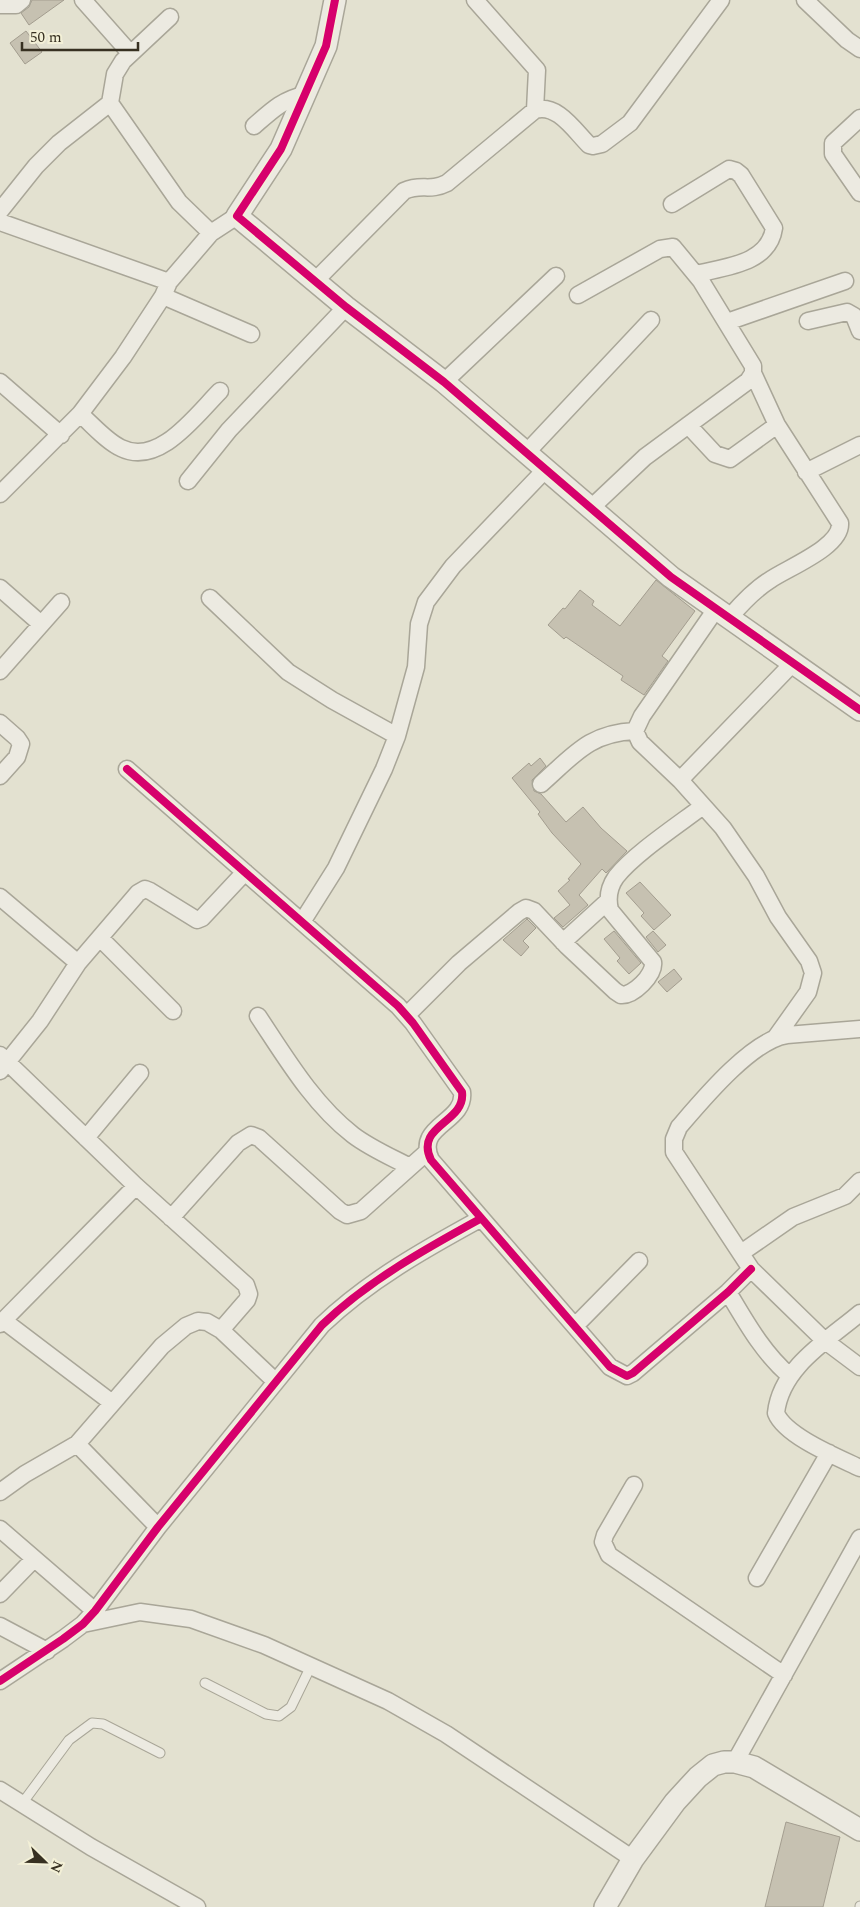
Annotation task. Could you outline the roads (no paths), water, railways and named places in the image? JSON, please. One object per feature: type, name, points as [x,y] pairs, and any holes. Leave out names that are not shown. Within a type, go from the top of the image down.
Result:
[{"type":"street","points":[[2,7],[16,5],[22,0]]},
{"type":"street","points":[[83,0],[130,53]]},
{"type":"street","points":[[0,494],[80,414],[123,357],[166,289],[212,233],[237,216],[281,149],[326,46],[335,0]]},
{"type":"street","points":[[475,0],[537,70],[535,110]]},
{"type":"street","points":[[315,280],[404,191],[420,186],[435,189],[447,182],[535,110],[544,107],[554,110],[589,145],[602,144],[630,123],[721,0]]},
{"type":"street","points":[[805,0],[847,40],[860,49]]},
{"type":"street","points":[[0,211],[42,160],[59,143],[110,103],[115,74],[130,53],[170,17]]},
{"type":"street","points":[[254,126],[282,102],[304,95]]},
{"type":"street","points":[[110,103],[179,202],[212,233]]},
{"type":"street","points":[[860,118],[833,143],[832,149],[833,154],[860,193]]},
{"type":"street","points":[[672,204],[729,169],[741,175],[774,228],[773,236],[767,246],[746,262],[696,274]]},
{"type":"street","points":[[237,216],[346,307],[444,382],[527,452],[545,470],[592,507],[671,578],[794,662],[860,710]]},
{"type":"street","points":[[0,222],[166,289],[251,334]]},
{"type":"street","points":[[578,295],[666,247],[677,250],[696,274],[751,359],[753,373],[777,425],[840,524],[838,535],[822,550],[723,613],[642,716],[636,731],[640,742],[680,780],[723,828],[756,876],[778,917],[809,961],[813,973],[808,992],[776,1037],[746,1056],[679,1127],[674,1139],[674,1152],[751,1269],[824,1340],[860,1367]]},
{"type":"street","points":[[444,382],[556,276]]},
{"type":"street","points":[[727,322],[845,281]]},
{"type":"street","points":[[188,481],[230,430],[346,307]]},
{"type":"street","points":[[808,321],[848,312],[854,316],[860,331]]},
{"type":"street","points":[[527,452],[651,320]]},
{"type":"street","points":[[592,507],[644,457],[748,381],[753,373]]},
{"type":"street","points":[[0,382],[61,435]]},
{"type":"street","points":[[80,414],[119,447],[132,453],[146,452],[166,444],[220,391]]},
{"type":"street","points":[[688,425],[715,454],[730,459],[777,425]]},
{"type":"street","points":[[806,472],[860,445]]},
{"type":"street","points":[[302,922],[336,868],[384,769],[397,736],[416,667],[419,624],[426,602],[453,566],[545,470]]},
{"type":"street","points":[[0,588],[41,624]]},
{"type":"street","points":[[210,598],[288,672],[332,700],[397,736]]},
{"type":"street","points":[[0,670],[61,602]]},
{"type":"street","points":[[680,780],[794,662]]},
{"type":"street","points":[[0,723],[21,744],[17,757],[0,776]]},
{"type":"street","points":[[540,784],[595,739],[615,732],[636,731]]},
{"type":"street","points":[[127,769],[407,1015],[462,1092],[461,1103],[458,1108],[430,1136],[426,1144],[431,1160],[610,1367],[627,1376],[728,1292],[751,1269]]},
{"type":"street","points":[[563,942],[608,901],[616,878],[627,865],[703,806]]},
{"type":"street","points":[[221,1330],[247,1300],[248,1289],[3,1063],[40,1021],[78,963],[142,890],[150,891],[197,920],[202,918],[246,872]]},
{"type":"street","points":[[0,897],[78,963]]},
{"type":"street","points":[[407,1015],[460,963],[523,910],[530,908],[615,991],[621,995],[629,994],[649,975],[654,967],[653,962],[610,910],[608,901]]},
{"type":"street","points":[[100,938],[173,1011]]},
{"type":"street","points":[[258,1016],[296,1072],[337,1120],[354,1136],[410,1167]]},
{"type":"street","points":[[776,1037],[860,1029]]},
{"type":"street","points":[[86,1138],[140,1073]]},
{"type":"street","points":[[171,1218],[238,1143],[251,1135],[259,1138],[340,1211],[347,1215],[361,1211],[427,1152]]},
{"type":"street","points":[[741,1253],[793,1218],[845,1196],[860,1182]]},
{"type":"street","points":[[111,1402],[2,1322],[136,1186]]},
{"type":"street","points":[[0,1681],[47,1651],[83,1624],[95,1611],[158,1527],[322,1325],[339,1309],[431,1245],[480,1218]]},
{"type":"street","points":[[575,1326],[639,1261]]},
{"type":"street","points":[[728,1292],[763,1347],[776,1364],[790,1376]]},
{"type":"street","points":[[860,1313],[824,1340],[790,1376],[777,1405],[778,1419],[784,1426],[829,1453],[860,1468]]},
{"type":"street","points":[[0,1492],[25,1474],[77,1444],[111,1402],[162,1346],[186,1326],[198,1320],[207,1322],[221,1330],[275,1381]]},
{"type":"street","points":[[77,1444],[158,1527]]},
{"type":"street","points":[[757,1578],[829,1453]]},
{"type":"street","points":[[634,1485],[605,1535],[603,1542],[609,1555],[784,1675]]},
{"type":"street","points":[[0,1529],[95,1611]]},
{"type":"street","points":[[736,1762],[860,1538]]},
{"type":"street","points":[[0,1594],[34,1559]]},
{"type":"street","points":[[83,1624],[140,1612],[191,1619],[264,1645],[310,1668],[388,1701],[446,1734],[633,1859]]},
{"type":"street","points":[[2,1634],[47,1651]]},
{"type":"street","points":[[605,1907],[633,1859],[675,1802],[712,1765],[736,1762],[754,1767],[860,1830]]},
{"type":"street","points":[[0,1790],[22,1805],[197,1907]]},
{"type":"lane","points":[[206,1682],[266,1714],[279,1716],[291,1707],[310,1668]]},
{"type":"lane","points":[[22,1805],[69,1740],[92,1724],[103,1724],[160,1753]]}]
